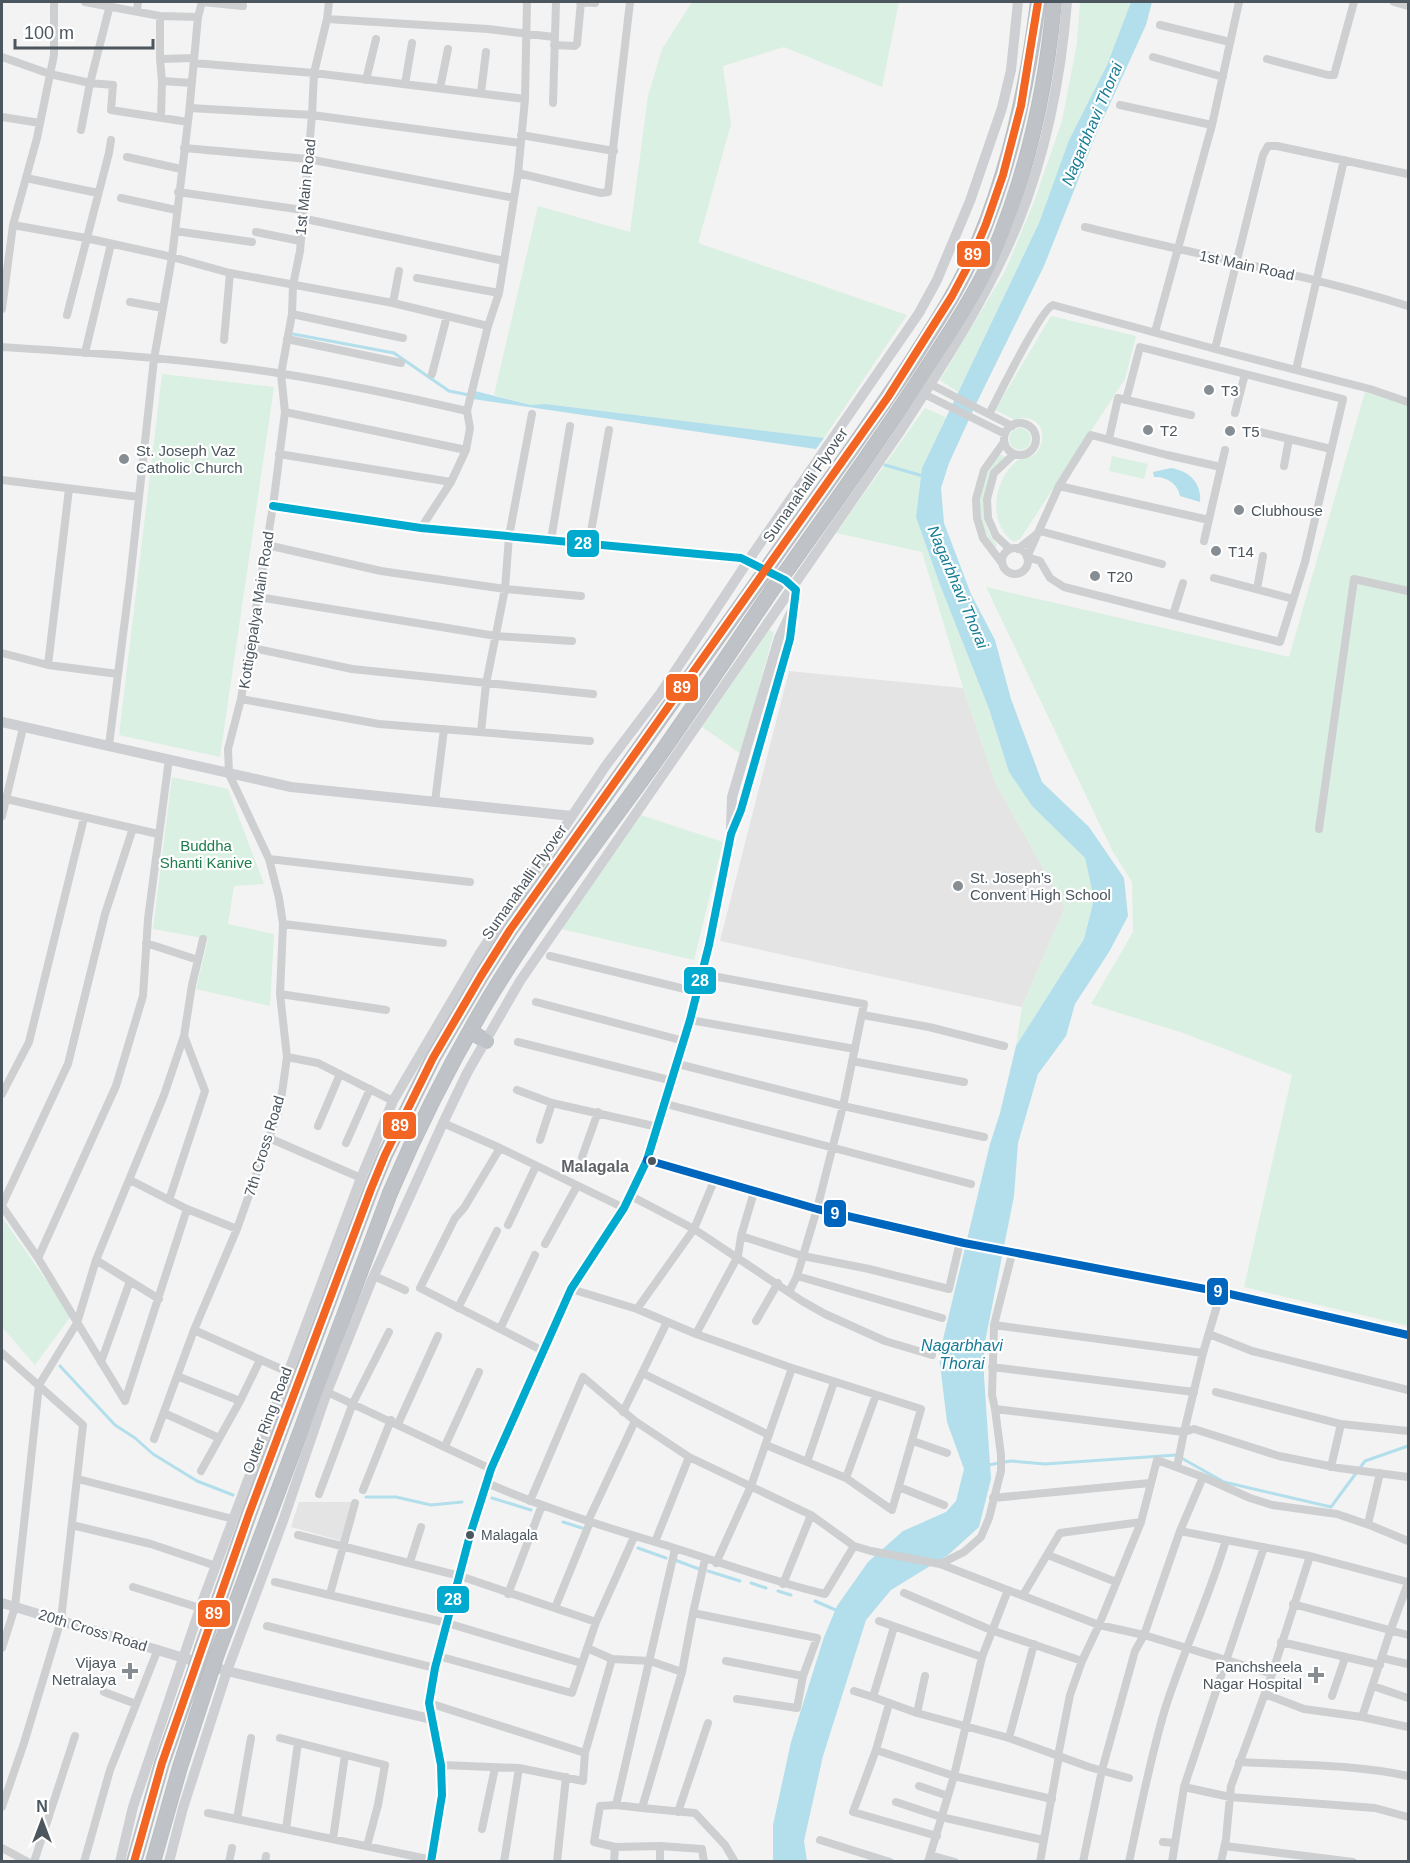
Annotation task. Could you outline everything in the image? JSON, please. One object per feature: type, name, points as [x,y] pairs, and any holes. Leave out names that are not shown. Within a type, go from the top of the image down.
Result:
[{"type":"highway","name":"Sumanahalli Flyover","points":[[459,1000],[888,397],[952,296],[970,262],[1003,175],[1021,106],[1038,2]]},
{"type":"highway","points":[[153,1862],[208,1681],[390,1193],[404,1161],[470,1031],[528,939],[574,870],[654,763],[774,587],[903,405],[943,343],[987,267],[1019,182],[1039,109],[1054,2]]},
{"type":"highway","name":"Outer Ring Road","points":[[134,1862],[162,1763],[202,1648],[249,1515],[371,1189],[459,1000]]},
{"type":"highway","points":[[470,1031],[486,1041]]},
{"type":"street","points":[[2,309],[13,225],[40,123],[54,55],[54,2]]},
{"type":"street","points":[[86,2],[160,16],[198,17]]},
{"type":"street","points":[[137,11],[138,2]]},
{"type":"street","points":[[109,745],[154,359],[172,257],[178,192],[190,108],[198,17],[202,2],[243,6]]},
{"type":"street","name":"1st Main Road","points":[[281,374],[292,314],[293,285],[300,240],[312,116],[314,74],[329,2]]},
{"type":"street","points":[[422,528],[451,482],[466,450],[470,428],[467,411],[488,326],[499,293],[518,173],[525,99],[527,2]]},
{"type":"street","points":[[553,103],[556,2]]},
{"type":"street","points":[[327,19],[526,34],[575,46],[578,44],[580,2],[596,3]]},
{"type":"street","points":[[518,173],[604,193],[608,192],[630,2]]},
{"type":"street","points":[[120,1862],[133,1807],[200,1608],[361,1178],[393,1101],[459,1000],[480,953],[607,764],[660,694],[748,561],[919,313],[940,273],[979,178],[1002,108],[1011,70],[1018,2]]},
{"type":"street","points":[[169,1862],[183,1808],[226,1671],[283,1521],[327,1392],[374,1276],[466,1072],[520,981],[593,872],[878,463],[931,391],[981,301],[1018,223],[1042,148],[1056,92],[1064,48],[1067,2]]},
{"type":"street","points":[[1155,332],[1212,125],[1239,2]]},
{"type":"street","points":[[1267,59],[1334,75],[1354,2]]},
{"type":"street","points":[[1394,2],[1408,6]]},
{"type":"street","points":[[81,130],[90,83],[110,5]]},
{"type":"street","points":[[160,16],[162,81],[160,117]]},
{"type":"street","points":[[1160,25],[1230,42]]},
{"type":"street","points":[[366,80],[376,39]]},
{"type":"street","points":[[405,84],[412,43]]},
{"type":"street","points":[[440,88],[448,49]]},
{"type":"street","points":[[481,93],[486,52]]},
{"type":"street","points":[[2,57],[50,74],[90,83],[113,85],[111,110],[188,122]]},
{"type":"street","points":[[1153,57],[1223,77]]},
{"type":"street","points":[[160,59],[194,60],[525,99]]},
{"type":"street","points":[[162,81],[192,83]]},
{"type":"street","points":[[1120,105],[1212,125]]},
{"type":"street","points":[[190,108],[312,116],[614,151]]},
{"type":"street","points":[[2,117],[40,123]]},
{"type":"street","points":[[67,315],[111,140]]},
{"type":"street","points":[[1215,350],[1263,155],[1268,146],[1278,146],[1408,174]]},
{"type":"street","points":[[184,148],[308,159],[514,198]]},
{"type":"street","points":[[127,157],[181,169]]},
{"type":"street","points":[[1296,370],[1344,160]]},
{"type":"street","points":[[26,178],[98,193]]},
{"type":"street","points":[[178,192],[302,214],[504,261]]},
{"type":"street","points":[[121,198],[176,210]]},
{"type":"street","points":[[13,225],[172,257],[230,273],[393,303],[488,326]]},
{"type":"street","name":"1st Main Road","points":[[1085,227],[1176,250],[1318,280],[1408,306]]},
{"type":"street","points":[[175,231],[252,242]]},
{"type":"street","points":[[255,232],[300,240]]},
{"type":"street","points":[[85,353],[111,244]]},
{"type":"street","points":[[393,303],[399,271]]},
{"type":"street","points":[[224,340],[230,273]]},
{"type":"street","points":[[417,278],[499,293]]},
{"type":"street","points":[[130,302],[163,308]]},
{"type":"street","points":[[988,414],[1049,306],[1056,305],[1215,350],[1370,389],[1408,402]]},
{"type":"street","points":[[292,314],[403,338]]},
{"type":"street","points":[[432,374],[447,316]]},
{"type":"street","points":[[287,339],[401,363]]},
{"type":"street","points":[[2,347],[154,359],[281,374],[375,390],[467,411]]},
{"type":"street","points":[[1014,454],[994,473],[987,499],[988,518],[996,536],[1027,557],[1040,561],[1050,578],[1064,587],[1280,642],[1305,562],[1343,399],[1140,348],[1126,400]]},
{"type":"street","points":[[1235,372],[1239,356]]},
{"type":"street","name":"Kottigepalya Main Road","points":[[229,774],[228,749],[241,699],[273,506],[285,412],[281,374]]},
{"type":"street","points":[[1235,413],[1245,374]]},
{"type":"street","points":[[931,391],[1012,426]]},
{"type":"street","points":[[931,391],[1005,438]]},
{"type":"street","points":[[1108,439],[1118,398],[1191,415]]},
{"type":"street","points":[[285,412],[466,450]]},
{"type":"street","points":[[481,732],[486,684],[505,589],[509,536],[532,414]]},
{"type":"street","points":[[1005,438],[1006,447],[1014,454],[1030,452],[1034,448],[1036,438],[1035,432],[1027,425],[1017,423],[1012,426],[984,470],[976,499],[977,518],[983,538],[1009,572],[1017,573],[1024,569],[1027,557],[1059,486],[1091,435],[1221,467]]},
{"type":"street","points":[[551,540],[570,426]]},
{"type":"street","points":[[589,543],[609,430]]},
{"type":"street","points":[[1256,431],[1331,449]]},
{"type":"street","points":[[1284,466],[1289,439]]},
{"type":"street","points":[[1204,542],[1225,450]]},
{"type":"street","points":[[279,454],[451,482]]},
{"type":"street","points":[[2,480],[139,497]]},
{"type":"street","points":[[1059,486],[1209,520]]},
{"type":"street","points":[[48,666],[69,489]]},
{"type":"street","points":[[208,1813],[432,1861],[442,1795],[441,1765],[429,1703],[435,1668],[470,1535],[491,1469],[571,1289],[631,1197],[648,1160],[678,1064],[702,974],[731,834],[732,797],[778,638],[794,606],[796,590],[785,579],[741,558],[422,528],[273,506]]},
{"type":"street","points":[[1002,563],[1004,555],[1040,531],[1162,564]]},
{"type":"street","points":[[267,546],[381,571],[505,589],[581,596]]},
{"type":"street","points":[[1257,589],[1263,556]]},
{"type":"street","points":[[1214,578],[1293,599]]},
{"type":"street","points":[[1319,829],[1354,579],[1408,591]]},
{"type":"street","points":[[1173,615],[1182,583]]},
{"type":"street","points":[[258,597],[496,636],[572,641]]},
{"type":"street","points":[[248,647],[352,669],[593,694]]},
{"type":"street","points":[[2,653],[48,666],[118,674]]},
{"type":"street","points":[[241,699],[379,724],[590,741]]},
{"type":"street","points":[[2,722],[291,788],[572,816]]},
{"type":"street","points":[[2,816],[4,799],[23,728]]},
{"type":"street","points":[[435,802],[444,729]]},
{"type":"street","points":[[38,1258],[116,1086],[143,996],[146,943],[169,759]]},
{"type":"street","name":"7th Cross Road","points":[[154,1439],[194,1330],[237,1228],[280,1107],[287,1057],[280,994],[283,924],[269,859],[229,774]]},
{"type":"street","points":[[4,799],[158,834]]},
{"type":"street","points":[[2,1094],[29,1042],[84,818]]},
{"type":"street","points":[[133,828],[105,914],[68,1064],[2,1206],[38,1258],[125,1401],[187,1209]]},
{"type":"street","points":[[269,859],[470,882]]},
{"type":"street","points":[[283,924],[443,943]]},
{"type":"street","points":[[2,1648],[15,1607],[39,1385],[77,1323],[96,1260],[164,1095],[184,1036],[203,939]]},
{"type":"street","points":[[146,943],[198,960]]},
{"type":"street","points":[[550,956],[697,992]]},
{"type":"street","points":[[702,974],[864,1004],[843,1106],[817,1209],[789,1292]]},
{"type":"street","points":[[280,994],[386,1010]]},
{"type":"street","points":[[536,1002],[684,1041]]},
{"type":"street","points":[[862,1015],[928,1027],[1004,1046]]},
{"type":"street","points":[[690,1020],[855,1049]]},
{"type":"street","points":[[169,1200],[205,1091],[184,1036]]},
{"type":"street","points":[[518,1042],[673,1081]]},
{"type":"street","points":[[287,1057],[318,1063],[393,1101]]},
{"type":"street","points":[[852,1061],[964,1082]]},
{"type":"street","points":[[678,1064],[843,1106],[984,1137]]},
{"type":"street","points":[[318,1126],[340,1074]]},
{"type":"street","points":[[346,1143],[370,1089]]},
{"type":"street","points":[[517,1090],[552,1102],[658,1127]]},
{"type":"street","points":[[540,1140],[552,1102]]},
{"type":"street","points":[[666,1104],[971,1184]]},
{"type":"street","points":[[582,1157],[598,1112]]},
{"type":"street","points":[[443,1123],[624,1208]]},
{"type":"street","points":[[269,1138],[361,1178]]},
{"type":"street","points":[[500,1148],[464,1208],[454,1218],[420,1288],[543,1351]]},
{"type":"street","points":[[648,1160],[817,1209],[962,1243],[1221,1292],[1408,1335]]},
{"type":"street","points":[[508,1225],[536,1166]]},
{"type":"street","points":[[130,1180],[187,1209],[237,1228]]},
{"type":"street","points":[[637,1309],[694,1229],[714,1181]]},
{"type":"street","points":[[545,1244],[577,1186]]},
{"type":"street","points":[[696,1334],[738,1256],[741,1236],[754,1192]]},
{"type":"street","points":[[631,1197],[694,1229],[825,1314],[885,1341],[932,1355]]},
{"type":"street","points":[[458,1308],[498,1231]]},
{"type":"street","points":[[741,1236],[803,1256],[869,1269],[949,1289],[962,1243]]},
{"type":"street","points":[[940,1564],[964,1552],[981,1538],[989,1518],[1001,1471],[1001,1455],[992,1395],[992,1367],[994,1325],[1009,1253]]},
{"type":"street","points":[[500,1329],[535,1255]]},
{"type":"street","points":[[96,1260],[159,1299]]},
{"type":"street","points":[[374,1276],[405,1290]]},
{"type":"street","points":[[796,1276],[942,1318]]},
{"type":"street","points":[[101,1362],[130,1281]]},
{"type":"street","points":[[756,1321],[778,1283]]},
{"type":"street","points":[[571,1289],[637,1309],[696,1334],[792,1368],[921,1408],[914,1441],[892,1510],[846,1478],[766,1445]]},
{"type":"street","points":[[1178,1464],[1203,1353],[1221,1292]]},
{"type":"street","points":[[623,1412],[668,1322]]},
{"type":"street","points":[[994,1325],[1203,1353]]},
{"type":"street","points":[[194,1330],[288,1372]]},
{"type":"street","points":[[319,1494],[353,1403],[389,1332]]},
{"type":"street","points":[[1209,1334],[1252,1352],[1408,1390]]},
{"type":"street","points":[[363,1490],[394,1422],[438,1336]]},
{"type":"street","points":[[2,1353],[83,1425],[61,1620],[2,1808]]},
{"type":"street","points":[[201,1471],[260,1360]]},
{"type":"street","points":[[992,1367],[1194,1392]]},
{"type":"street","points":[[716,1563],[751,1486],[792,1368]]},
{"type":"street","points":[[445,1446],[478,1372]]},
{"type":"street","points":[[642,1374],[769,1435]]},
{"type":"street","points":[[177,1376],[240,1401]]},
{"type":"street","points":[[530,1502],[584,1377],[634,1421],[689,1458],[811,1515],[854,1546],[940,1564],[1099,1625],[1144,1635],[1272,1674]]},
{"type":"street","points":[[807,1462],[834,1382]]},
{"type":"street","points":[[327,1392],[491,1469]]},
{"type":"street","points":[[1216,1392],[1341,1424],[1408,1431]]},
{"type":"street","points":[[846,1478],[876,1395]]},
{"type":"street","points":[[995,1409],[1184,1432],[1194,1429],[1258,1451],[1331,1467],[1408,1477]]},
{"type":"street","points":[[164,1413],[219,1438]]},
{"type":"street","points":[[555,1608],[589,1521],[634,1421]]},
{"type":"street","points":[[1331,1467],[1341,1424]]},
{"type":"street","points":[[914,1441],[947,1453]]},
{"type":"street","points":[[655,1542],[689,1458]]},
{"type":"street","points":[[1040,1862],[1070,1695],[1082,1661],[1142,1522],[1157,1460],[1178,1464],[1250,1498],[1336,1515],[1368,1524],[1408,1541]]},
{"type":"street","points":[[1368,1524],[1380,1473]]},
{"type":"street","points":[[1083,1862],[1102,1770],[1135,1651],[1144,1635],[1180,1531],[1203,1477]]},
{"type":"street","points":[[78,1479],[233,1519]]},
{"type":"street","points":[[487,1483],[530,1502],[634,1537],[783,1584],[825,1594],[854,1546]]},
{"type":"street","points":[[993,1498],[1150,1483]]},
{"type":"street","points":[[899,1487],[944,1505]]},
{"type":"street","points":[[330,1594],[355,1503]]},
{"type":"street","points":[[508,1594],[542,1505]]},
{"type":"street","points":[[783,1584],[811,1515]]},
{"type":"street","points":[[1023,1595],[1060,1533],[1142,1522]]},
{"type":"street","points":[[72,1525],[151,1544],[216,1566]]},
{"type":"street","points":[[410,1562],[421,1527]]},
{"type":"street","points":[[1180,1531],[1310,1556],[1408,1582],[1362,1717]]},
{"type":"street","points":[[298,1535],[460,1576],[596,1622]]},
{"type":"street","points":[[438,1656],[572,1694],[596,1622],[634,1537]]},
{"type":"street","points":[[1129,1862],[1165,1710],[1186,1647],[1218,1568],[1226,1540]]},
{"type":"street","points":[[1172,1862],[1184,1787],[1264,1546]]},
{"type":"street","points":[[616,1805],[675,1549]]},
{"type":"street","points":[[1048,1555],[1116,1582]]},
{"type":"street","points":[[1221,1862],[1230,1797],[1239,1762],[1272,1674],[1310,1556]]},
{"type":"street","points":[[642,1808],[682,1672],[705,1559]]},
{"type":"street","points":[[275,1582],[447,1623],[581,1663]]},
{"type":"street","points":[[133,1587],[200,1608]]},
{"type":"street","points":[[955,1862],[929,1858],[954,1776],[982,1658],[1008,1590]]},
{"type":"street","points":[[904,1593],[992,1630],[1082,1661]]},
{"type":"street","name":"20th Cross Road","points":[[2,1603],[226,1671],[431,1719]]},
{"type":"street","points":[[1293,1604],[1408,1635]]},
{"type":"street","points":[[693,1612],[817,1638],[803,1677],[797,1708],[737,1699]]},
{"type":"street","points":[[879,1622],[982,1658]]},
{"type":"street","points":[[267,1626],[435,1668]]},
{"type":"street","points":[[873,1697],[894,1626]]},
{"type":"street","points":[[1281,1642],[1345,1658],[1408,1664]]},
{"type":"street","points":[[1009,1738],[1034,1644]]},
{"type":"street","points":[[587,1647],[612,1659],[650,1661],[682,1672]]},
{"type":"street","points":[[84,1862],[110,1770],[158,1649]]},
{"type":"street","points":[[1332,1696],[1345,1658]]},
{"type":"street","points":[[441,1765],[519,1768],[583,1780],[585,1753],[612,1659]]},
{"type":"street","points":[[726,1661],[803,1677]]},
{"type":"street","points":[[917,1713],[925,1676]]},
{"type":"street","points":[[1373,1686],[1408,1698]]},
{"type":"street","points":[[854,1691],[917,1713],[1009,1738],[1129,1778]]},
{"type":"street","points":[[104,1692],[136,1704]]},
{"type":"street","points":[[1264,1694],[1304,1709],[1362,1717],[1408,1727]]},
{"type":"street","points":[[429,1703],[585,1753]]},
{"type":"street","points":[[889,1704],[876,1750],[853,1812],[937,1836]]},
{"type":"street","points":[[678,1812],[708,1723]]},
{"type":"street","points":[[34,1862],[75,1736]]},
{"type":"street","points":[[237,1819],[251,1738]]},
{"type":"street","points":[[280,1738],[385,1765],[378,1805],[367,1846]]},
{"type":"street","points":[[286,1829],[298,1743]]},
{"type":"street","points":[[876,1750],[954,1776],[1052,1799]]},
{"type":"street","points":[[333,1839],[345,1755]]},
{"type":"street","points":[[1239,1762],[1335,1767],[1408,1776]]},
{"type":"street","points":[[482,1828],[495,1767]]},
{"type":"street","points":[[504,1862],[519,1768]]},
{"type":"street","points":[[557,1862],[566,1777]]},
{"type":"street","points":[[919,1786],[948,1796]]},
{"type":"street","points":[[1184,1787],[1230,1797],[1375,1808],[1408,1817]]},
{"type":"street","points":[[896,1802],[941,1817],[1043,1840]]},
{"type":"street","points":[[704,1862],[702,1849],[660,1846],[615,1847],[594,1842],[600,1806],[616,1805],[694,1813],[724,1845],[735,1862]]},
{"type":"street","points":[[820,1840],[890,1862]]},
{"type":"street","points":[[1163,1842],[1175,1843]]},
{"type":"street","points":[[660,1846],[660,1862]]},
{"type":"street","points":[[1225,1846],[1353,1862]]},
{"type":"street","points":[[614,1862],[615,1847]]},
{"type":"street","points":[[2,1848],[28,1862]]},
{"type":"street","points":[[229,1862],[232,1848]]},
{"type":"shaded area","points":[[789,671],[963,688],[995,782],[1065,907],[1022,1007],[720,941]]},
{"type":"shaded area","points":[[299,1502],[352,1502],[342,1541],[291,1527]]},
{"type":"green space","points":[[692,2],[899,2],[882,87],[784,47],[723,66],[731,124],[698,243],[907,315],[824,438],[545,404],[531,405],[494,395],[538,206],[630,232],[648,96],[662,49]]},
{"type":"green space","points":[[1080,2],[1131,2],[1107,65],[1069,140],[1039,223],[958,392],[940,380],[1005,271],[1034,202],[1062,121],[1077,43]]},
{"type":"green space","points":[[1051,316],[1136,336],[1125,379],[1020,539],[1014,542],[1005,534],[1000,525],[996,502],[998,490],[1009,469],[1019,459],[1033,456],[1037,452],[1041,445],[1042,431],[1040,426],[1030,419],[1015,420],[995,410]]},
{"type":"green space","points":[[162,374],[274,387],[220,757],[119,735]]},
{"type":"green space","points":[[1365,392],[1408,405],[1408,1326],[1244,1287],[1292,1075],[1186,1034],[1091,1004],[1133,932],[1132,882],[1113,852],[986,587],[1289,657]]},
{"type":"green space","points":[[925,408],[946,417],[922,468],[916,517],[989,709],[1009,772],[1032,806],[1085,858],[1094,899],[1084,939],[1016,1046],[1022,1007],[1065,907],[995,782],[963,688],[922,552],[836,533]]},
{"type":"green space","points":[[1020,428],[1028,431],[1031,439],[1028,447],[1020,450],[1012,447],[1009,439],[1012,431]]},
{"type":"green space","points":[[1000,454],[1005,457],[991,476],[984,500],[986,523],[997,545],[995,547],[983,524],[980,500],[986,476]]},
{"type":"green space","points":[[1112,456],[1148,464],[1144,479],[1109,471]]},
{"type":"green space","points":[[769,630],[774,632],[741,754],[702,727]]},
{"type":"green space","name":"Buddha Shanti Kanive","points":[[172,777],[228,789],[264,884],[234,886],[228,924],[274,934],[270,1006],[196,989],[208,939],[153,929]]},
{"type":"green space","points":[[641,815],[723,842],[694,960],[561,929]]},
{"type":"green space","points":[[2,1217],[71,1316],[35,1365],[2,1327]]},
{"type":"water","name":"Nagarbhavi Thorai","points":[[1131,2],[1152,2],[1146,25],[1098,130],[1044,266],[977,402],[949,463],[941,488],[944,523],[971,594],[995,640],[1011,699],[1042,782],[1089,827],[1124,878],[1128,916],[1109,952],[1075,1004],[1066,1036],[1038,1074],[1018,1143],[1014,1196],[984,1347],[991,1479],[979,1527],[948,1555],[891,1590],[866,1620],[823,1756],[804,1841],[807,1861],[773,1862],[773,1825],[791,1742],[824,1637],[837,1606],[868,1562],[903,1531],[946,1512],[956,1501],[964,1469],[947,1422],[939,1356],[1016,1046],[1084,939],[1094,899],[1085,858],[1032,806],[1009,772],[989,709],[916,517],[922,468],[1039,223],[1069,140],[1107,65]]},
{"type":"water","points":[[475,391],[531,405],[545,404],[824,438],[816,449],[473,399]]},
{"type":"water","points":[[1171,468],[1193,479],[1199,489],[1200,502],[1180,496],[1177,488],[1171,482],[1154,477],[1153,472]]},
{"type":"waterway","points":[[293,334],[394,353],[449,391],[469,395]]},
{"type":"waterway","points":[[885,465],[923,476]]},
{"type":"waterway","points":[[60,1366],[115,1425],[153,1454],[197,1481],[233,1495]]},
{"type":"waterway","points":[[988,1465],[1011,1461],[1045,1464],[1176,1455],[1224,1482],[1331,1507],[1365,1461],[1408,1446]]},
{"type":"waterway","points":[[366,1497],[396,1497],[431,1505],[462,1502]]},
{"type":"waterway","points":[[492,1498],[531,1510]]},
{"type":"waterway","points":[[563,1522],[582,1528]]},
{"type":"waterway","points":[[638,1548],[666,1558]]},
{"type":"waterway","points":[[675,1560],[699,1569]]},
{"type":"waterway","points":[[708,1571],[740,1581]]},
{"type":"waterway","points":[[751,1583],[766,1588]]},
{"type":"waterway","points":[[778,1591],[791,1595]]},
{"type":"waterway","points":[[815,1601],[838,1611]]},
{"type":"transit line","name":"89","points":[[134,1862],[162,1763],[249,1514],[385,1155],[433,1058],[510,930],[888,397],[952,296],[970,262],[1003,175],[1021,106],[1038,2]]},
{"type":"transit line","name":"28","points":[[273,506],[421,528],[741,558],[785,580],[796,590],[790,639],[741,810],[731,834],[709,945],[690,1020],[647,1160],[624,1208],[571,1289],[491,1469],[470,1535],[435,1668],[429,1703],[441,1765],[442,1795],[431,1862]]},
{"type":"transit line","name":"9","points":[[647,1160],[817,1209],[964,1243],[1221,1292],[1408,1335]]},
{"type":"place","name":"T3","points":[[1209,390]]},
{"type":"place","name":"T2","points":[[1148,430]]},
{"type":"place","name":"T5","points":[[1230,431]]},
{"type":"place","name":"St. Joseph Vaz Catholic Church","points":[[124,459]]},
{"type":"place","name":"Clubhouse","points":[[1239,510]]},
{"type":"place","name":"T14","points":[[1216,551]]},
{"type":"place","name":"T20","points":[[1095,576]]},
{"type":"place","name":"St. Joseph's Convent High School","points":[[958,886]]},
{"type":"place","name":"Malagala","points":[[470,1535]]},
{"type":"place","name":"Vijaya Netralaya","points":[[130,1671]]},
{"type":"place","name":"Panchsheela Nagar Hospital","points":[[1316,1675]]},
{"type":"district","name":"Malagala","points":[[595,1166]]}]
